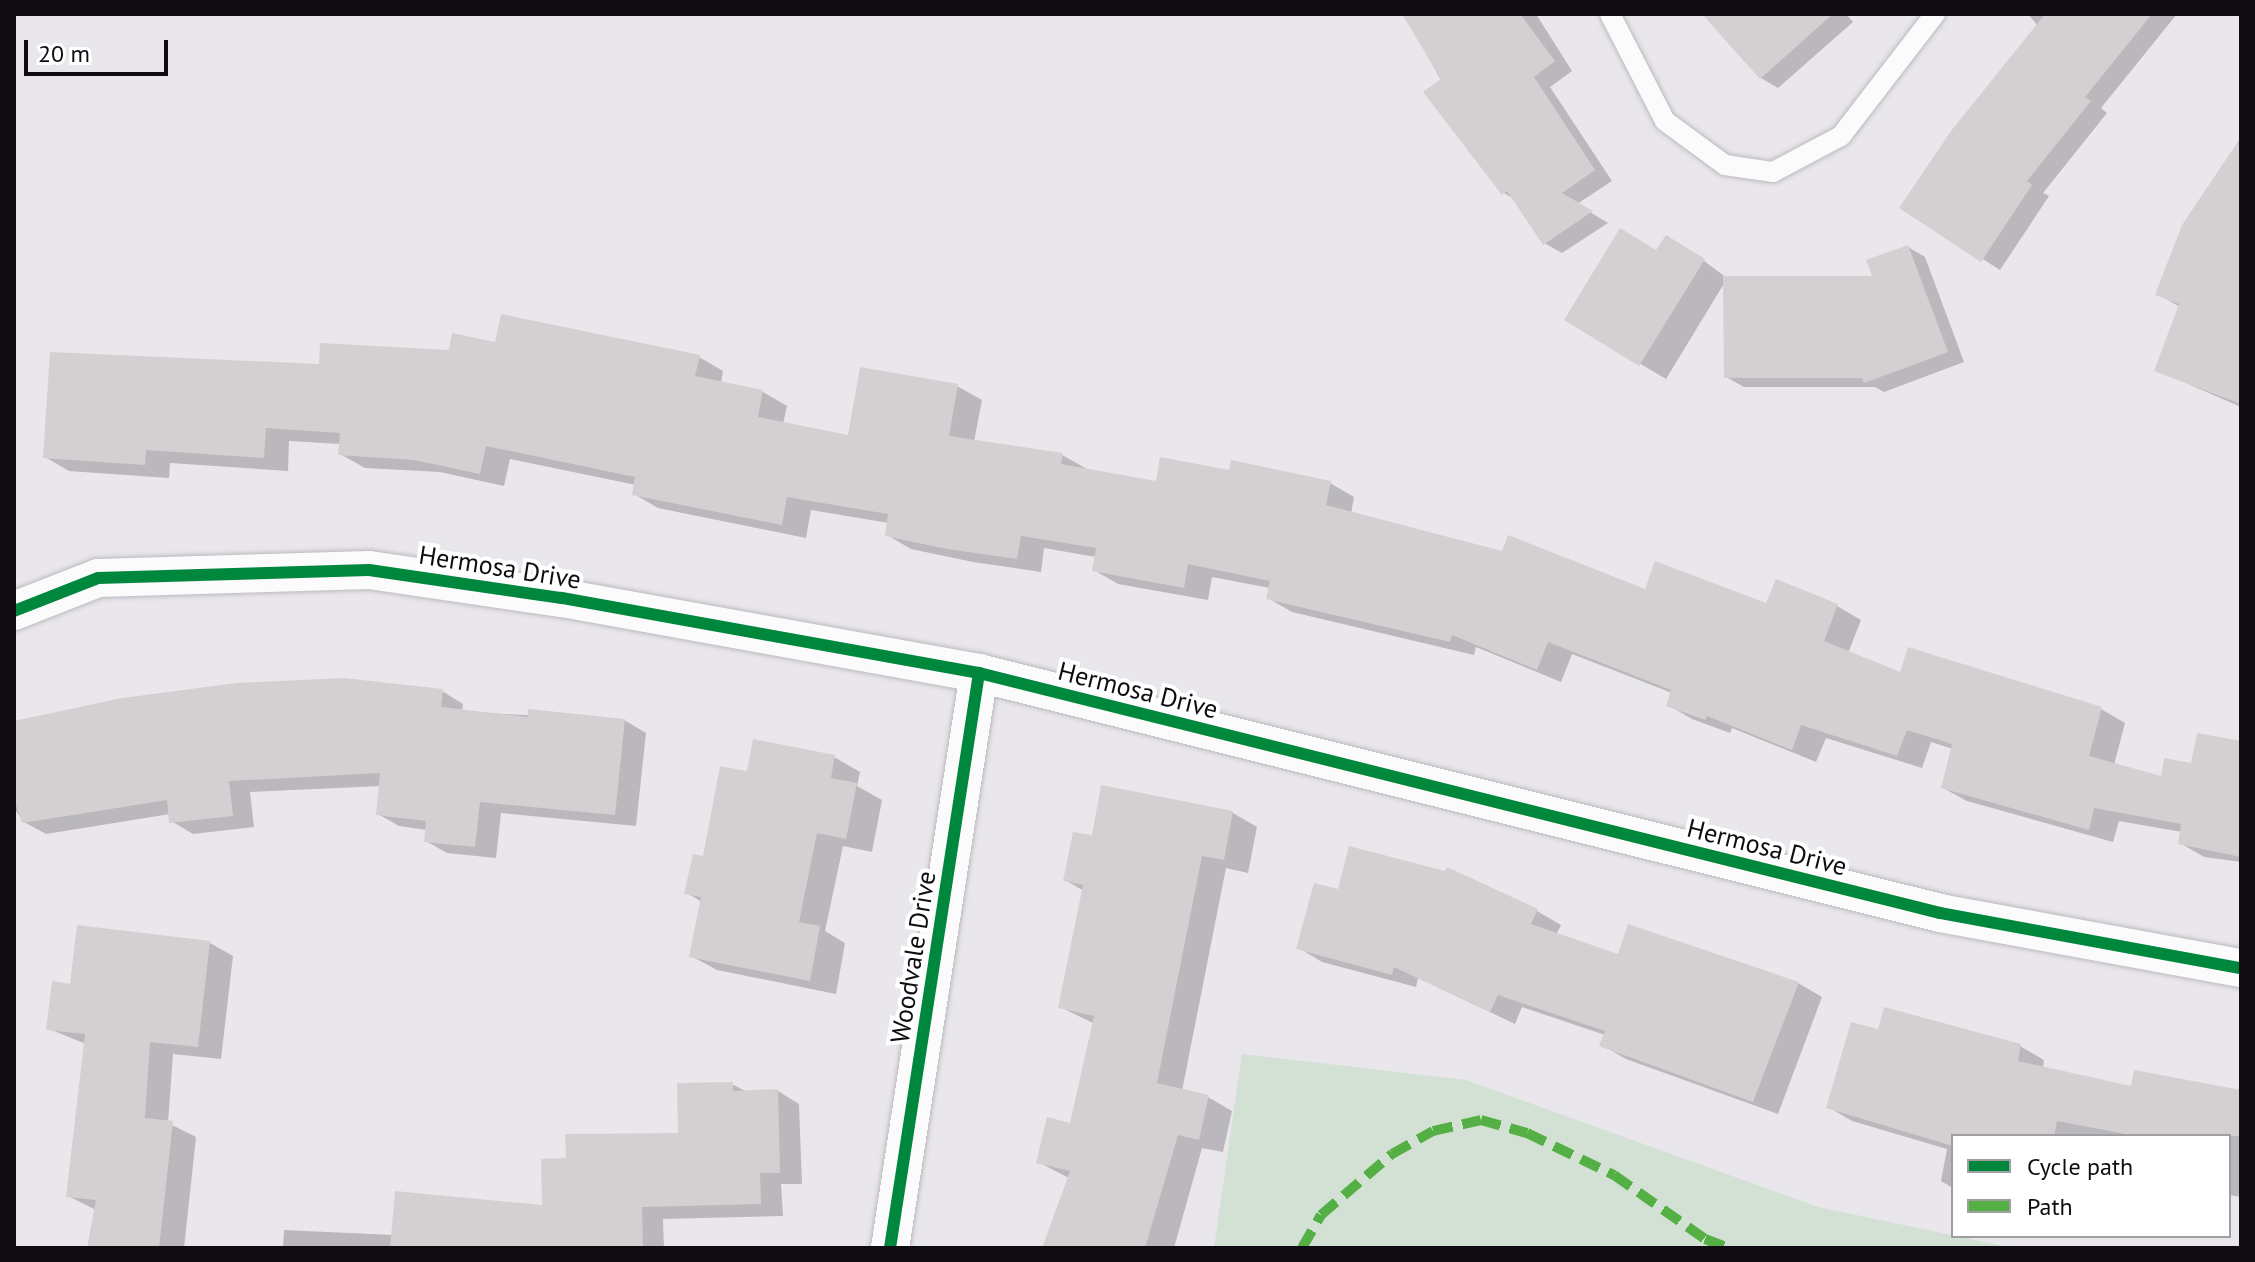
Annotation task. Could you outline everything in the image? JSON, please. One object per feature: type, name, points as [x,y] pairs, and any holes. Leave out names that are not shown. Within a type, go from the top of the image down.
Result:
[{"type":"street","name":"Hermosa Drive","points":[[14,611],[98,578],[369,570],[562,598],[979,673],[1940,913],[2241,968]]},
{"type":"street","name":"Woodvale Drive","points":[[890,1248],[979,673]]},
{"type":"lane","points":[[1610,14],[1665,121],[1725,165],[1773,172],[1841,136],[1935,14]]},
{"type":"green space","points":[[1242,1054],[1466,1080],[1818,1207],[1951,1235],[1951,1238],[2013,1248],[1214,1248]]},
{"type":"building","points":[[1402,14],[1520,14],[1555,61],[1534,77],[1595,170],[1562,193],[1593,211],[1543,245],[1507,191],[1502,195],[1423,92],[1441,79]]},
{"type":"building","points":[[1702,14],[1833,14],[1760,79]]},
{"type":"building","points":[[2045,14],[2152,14],[2085,97],[2091,101],[2027,181],[2032,185],[1981,262],[1899,208],[1951,131]]},
{"type":"building","points":[[2241,137],[2241,404],[2154,371],[2179,304],[2155,295],[2182,225]]},
{"type":"building","points":[[1620,228],[1656,250],[1666,235],[1705,259],[1639,366],[1564,320]]},
{"type":"building","points":[[1908,245],[1948,352],[1864,383],[1862,378],[1724,378],[1723,276],[1872,276],[1866,260]]},
{"type":"building","points":[[501,314],[700,355],[695,376],[763,390],[758,417],[848,435],[860,367],[958,384],[949,436],[1063,453],[1061,464],[1156,481],[1160,457],[1229,470],[1231,460],[1331,481],[1326,505],[1502,551],[1508,535],[1645,589],[1655,561],[1766,603],[1776,579],[1838,604],[1824,641],[1900,672],[1908,647],[2102,707],[2089,756],[2161,776],[2164,758],[2191,763],[2197,733],[2241,741],[2241,857],[2178,844],[2181,824],[2094,808],[2089,830],[1941,788],[1952,744],[1907,730],[1897,756],[1801,725],[1792,750],[1707,716],[1705,720],[1666,706],[1671,690],[1548,642],[1537,670],[1452,635],[1450,642],[1266,599],[1270,581],[1188,564],[1184,588],[1092,571],[1096,548],[1021,536],[1017,559],[947,549],[885,536],[888,514],[787,497],[782,525],[632,495],[635,477],[486,446],[480,474],[414,460],[338,455],[340,433],[266,428],[264,458],[146,450],[145,465],[43,458],[50,352],[319,364],[320,343],[449,350],[452,333],[495,342]]},
{"type":"building","points":[[344,678],[443,689],[441,707],[528,717],[528,709],[625,719],[615,815],[480,802],[475,847],[424,842],[426,821],[376,815],[380,773],[229,781],[233,816],[169,823],[167,800],[22,823],[14,799],[14,721],[122,698],[237,683]]},
{"type":"building","points":[[753,739],[835,755],[831,778],[857,783],[846,839],[817,833],[799,922],[820,926],[810,981],[689,957],[701,897],[684,894],[693,854],[703,856],[720,766],[747,771]]},
{"type":"building","points":[[1101,785],[1233,811],[1224,860],[1202,856],[1157,1083],[1209,1095],[1199,1140],[1178,1135],[1145,1248],[1042,1248],[1070,1171],[1036,1163],[1047,1117],[1070,1123],[1094,1016],[1058,1008],[1083,885],[1063,881],[1073,832],[1092,835]]},
{"type":"building","points":[[1349,846],[1445,871],[1447,867],[1538,909],[1531,924],[1618,954],[1628,924],[1799,982],[1753,1102],[1599,1046],[1605,1031],[1498,995],[1490,1012],[1394,967],[1392,975],[1296,949],[1314,883],[1338,889]]},
{"type":"building","points":[[77,925],[210,941],[198,1047],[150,1042],[145,1118],[173,1121],[159,1248],[87,1248],[96,1200],[66,1197],[85,1034],[46,1030],[52,981],[70,984]]},
{"type":"building","points":[[1884,1007],[2021,1044],[2018,1061],[2131,1086],[2134,1070],[2241,1090],[2241,1136],[2125,1134],[2057,1121],[2054,1134],[1951,1134],[1951,1145],[1826,1108],[1851,1022],[1878,1029]]},
{"type":"building","points":[[733,1082],[733,1091],[778,1089],[780,1173],[760,1173],[761,1204],[642,1207],[643,1248],[390,1248],[395,1191],[542,1205],[541,1159],[566,1158],[565,1134],[678,1133],[677,1083]]},
{"type":"marked path","points":[[1302,1248],[1321,1215],[1392,1154],[1433,1131],[1481,1120],[1527,1133],[1614,1175],[1705,1239],[1728,1248]]},
{"type":"cycle path","points":[[14,611],[98,578],[369,570],[562,598],[979,673],[1940,913],[2241,968]]},
{"type":"cycle path","points":[[890,1248],[979,673]]}]
